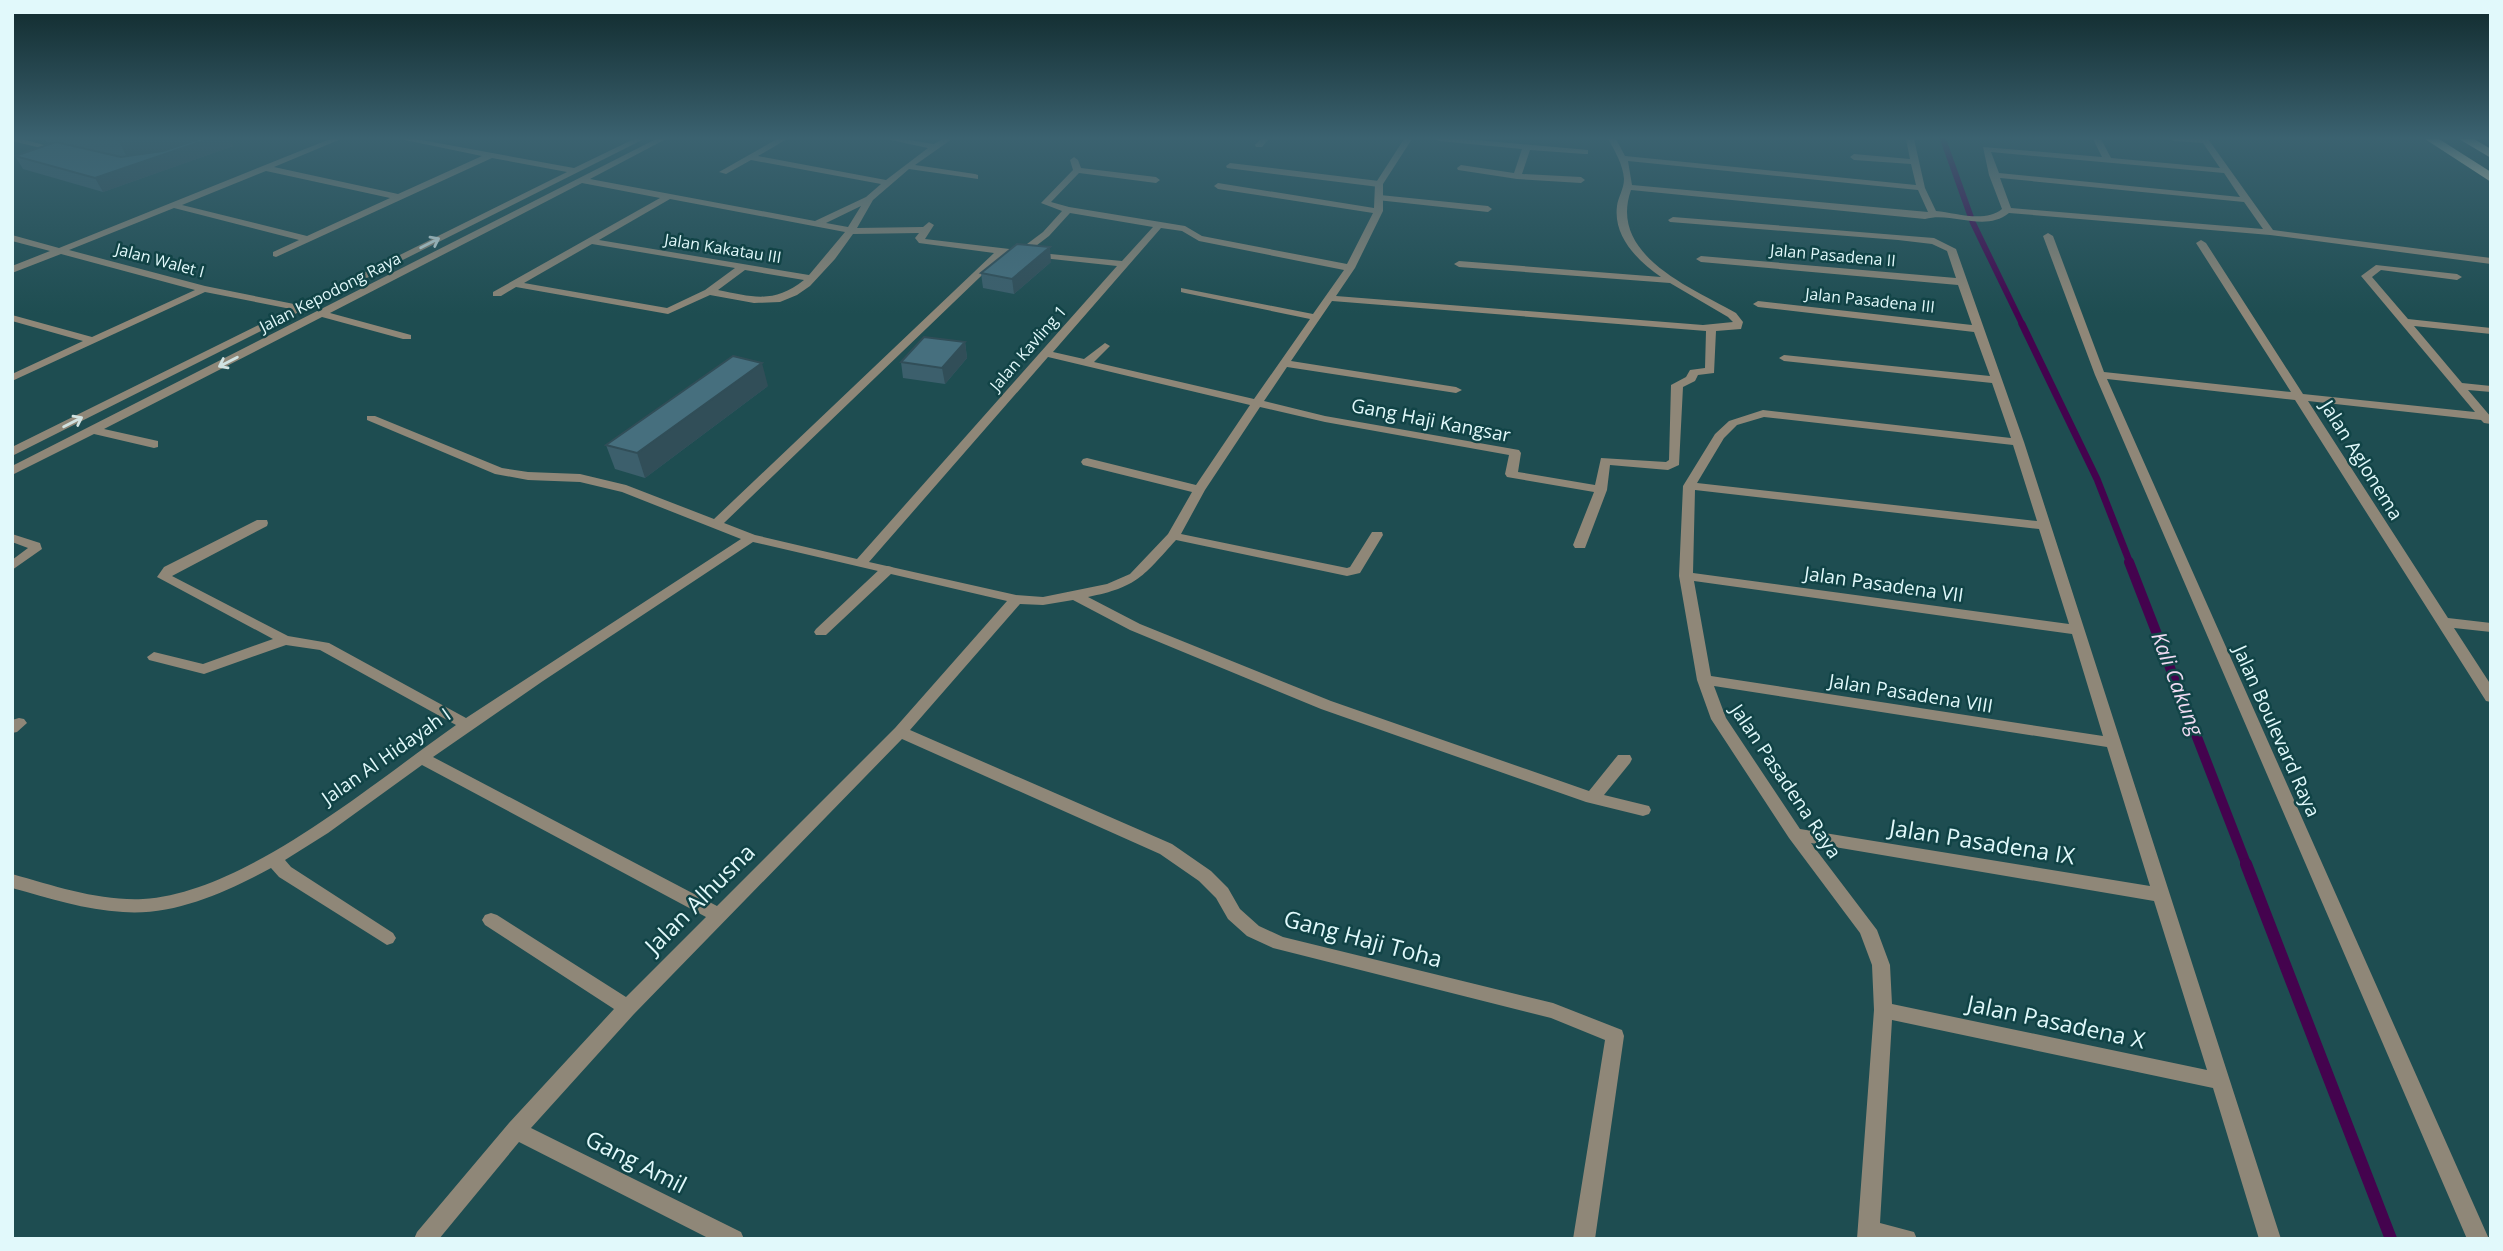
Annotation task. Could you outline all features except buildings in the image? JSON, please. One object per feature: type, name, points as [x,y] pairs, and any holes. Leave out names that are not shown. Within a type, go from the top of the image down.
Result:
[{"type":"street","points":[[12,270],[192,197]]},
{"type":"street","points":[[276,254],[397,197]]},
{"type":"street","name":"Jalan Kepodong Raya","points":[[12,453],[523,197]]},
{"type":"street","name":"Jalan Kepodong Raya","points":[[12,471],[323,314],[539,197]]},
{"type":"street","points":[[497,294],[667,197]]},
{"type":"street","points":[[670,197],[853,231],[925,231],[1001,251],[1122,264]]},
{"type":"street","points":[[1049,197],[1045,203],[1068,210],[1160,224],[1192,231],[1199,238],[1350,268]]},
{"type":"street","points":[[1290,197],[1378,211]]},
{"type":"street","points":[[1329,298],[1711,328],[1737,327],[1738,322],[1720,308],[1668,281],[1634,248],[1622,226],[1621,210],[1625,197]]},
{"type":"street","points":[[1734,197],[1925,216],[1933,213],[1990,218],[2003,215],[2007,210]]},
{"type":"street","points":[[1926,197],[1933,213]]},
{"type":"street","points":[[2002,197],[2007,210]]},
{"type":"street","points":[[2221,197],[2248,200]]},
{"type":"street","points":[[2246,197],[2270,232]]},
{"type":"street","points":[[371,418],[499,471],[580,478],[626,489],[751,538],[1016,599],[1043,601],[1078,597],[1111,588],[1135,577],[1173,536],[1199,490],[1350,268],[1378,211],[1380,198],[1488,209]]},
{"type":"street","points":[[817,224],[869,199]]},
{"type":"street","points":[[709,292],[778,299],[795,291],[853,231],[869,199]]},
{"type":"street","points":[[173,205],[308,239]]},
{"type":"street","points":[[1021,253],[1046,234],[1068,210]]},
{"type":"street","points":[[2007,210],[2270,232],[2491,261]]},
{"type":"street","points":[[1673,220],[1934,241],[1951,249],[1994,380],[2018,442],[2270,1239]]},
{"type":"street","name":"Jalan Kavling 1","points":[[860,564],[1160,224]]},
{"type":"street","name":"Jalan Boulevard Raya","points":[[2048,236],[2101,378],[2478,1239]]},
{"type":"street","name":"Jalan Walet I","points":[[12,238],[204,289],[300,309]]},
{"type":"street","name":"Jalan Kakatau III","points":[[590,241],[810,278]]},
{"type":"street","name":"Jalan Aglonema","points":[[2201,243],[2491,697]]},
{"type":"street","points":[[715,525],[1001,251]]},
{"type":"street","name":"Jalan Pasadena II","points":[[1701,259],[1963,282]]},
{"type":"street","points":[[1459,264],[1668,281]]},
{"type":"street","points":[[515,284],[667,311],[709,292],[743,267]]},
{"type":"street","points":[[2457,277],[2379,267],[2366,276],[2488,421]]},
{"type":"street","points":[[12,377],[204,289]]},
{"type":"street","points":[[1185,290],[1315,317]]},
{"type":"street","name":"Jalan Pasadena III","points":[[1758,304],[1979,328]]},
{"type":"street","points":[[323,314],[407,337]]},
{"type":"street","points":[[12,317],[92,340]]},
{"type":"street","points":[[2406,322],[2491,331]]},
{"type":"street","points":[[1580,545],[1601,490],[1605,461],[1668,466],[1675,462],[1677,386],[1691,379],[1694,372],[1710,371],[1711,328]]},
{"type":"street","points":[[1086,363],[1105,346]]},
{"type":"street","points":[[1044,353],[1257,403]]},
{"type":"street","points":[[1784,358],[1994,380]]},
{"type":"street","points":[[1284,363],[1456,390]]},
{"type":"street","points":[[2101,378],[2264,399],[2277,396],[2300,398],[2488,421]]},
{"type":"street","points":[[2459,386],[2491,389]]},
{"type":"street","name":"Gang Haji Kangsar","points":[[1257,403],[1325,419],[1515,453],[1511,474],[1601,490]]},
{"type":"street","name":"Jalan Pasadena Raya","points":[[1868,1235],[1883,1010],[1881,965],[1868,930],[1795,834],[1719,719],[1704,680],[1686,576],[1689,486],[1719,436],[1733,423],[1763,413],[2018,442]]},
{"type":"street","points":[[94,430],[154,444]]},
{"type":"street","points":[[1087,461],[1199,490]]},
{"type":"street","points":[[1689,486],[2044,526]]},
{"type":"street","points":[[262,523],[169,570],[164,577],[285,640],[324,646],[467,725]]},
{"type":"street","points":[[1173,536],[1347,572],[1355,569],[1377,535]]},
{"type":"street","points":[[12,538],[35,545],[33,552],[12,566]]},
{"type":"street","name":"Jalan Al Hidayah I","points":[[12,881],[79,900],[130,905],[162,903],[222,887],[274,860],[467,725],[751,538]]},
{"type":"street","points":[[821,632],[887,570]]},
{"type":"street","name":"Jalan Pasadena VII","points":[[1686,576],[2077,630]]},
{"type":"street","points":[[1078,597],[1135,627],[1326,705],[1592,798],[1643,810]]},
{"type":"street","name":"Jalan Alhusna","points":[[425,1239],[516,1130],[627,1008],[900,732],[1016,599]]},
{"type":"street","points":[[2442,622],[2491,628]]},
{"type":"street","points":[[154,657],[204,669],[285,640]]},
{"type":"street","name":"Jalan Pasadena VIII","points":[[1704,680],[2113,743]]},
{"type":"street","name":"Gang Haji Toha","points":[[900,732],[1166,849],[1205,876],[1222,893],[1234,914],[1254,931],[1279,943],[1553,1011],[1615,1036],[1584,1239]]},
{"type":"street","points":[[420,757],[718,915]]},
{"type":"street","points":[[1592,798],[1624,759]]},
{"type":"street","name":"Jalan Pasadena IX","points":[[1795,834],[2161,895]]},
{"type":"street","points":[[274,860],[285,872],[387,939]]},
{"type":"street","points":[[491,920],[627,1008]]},
{"type":"street","name":"Jalan Pasadena X","points":[[1883,1010],[2220,1081]]},
{"type":"street","name":"Gang Amil","points":[[516,1130],[733,1239]]},
{"type":"street","points":[[1868,1235],[1906,1239]]},
{"type":"waterway","name":"Kali Cakung","points":[[1964,197],[1973,223],[2023,326]]},
{"type":"waterway","name":"Kali Cakung","points":[[2022,324],[2097,479],[2130,563]]},
{"type":"waterway","name":"Kali Cakung","points":[[2129,562],[2247,866]]},
{"type":"waterway","name":"Kali Cakung","points":[[2246,864],[2391,1239]]}]
